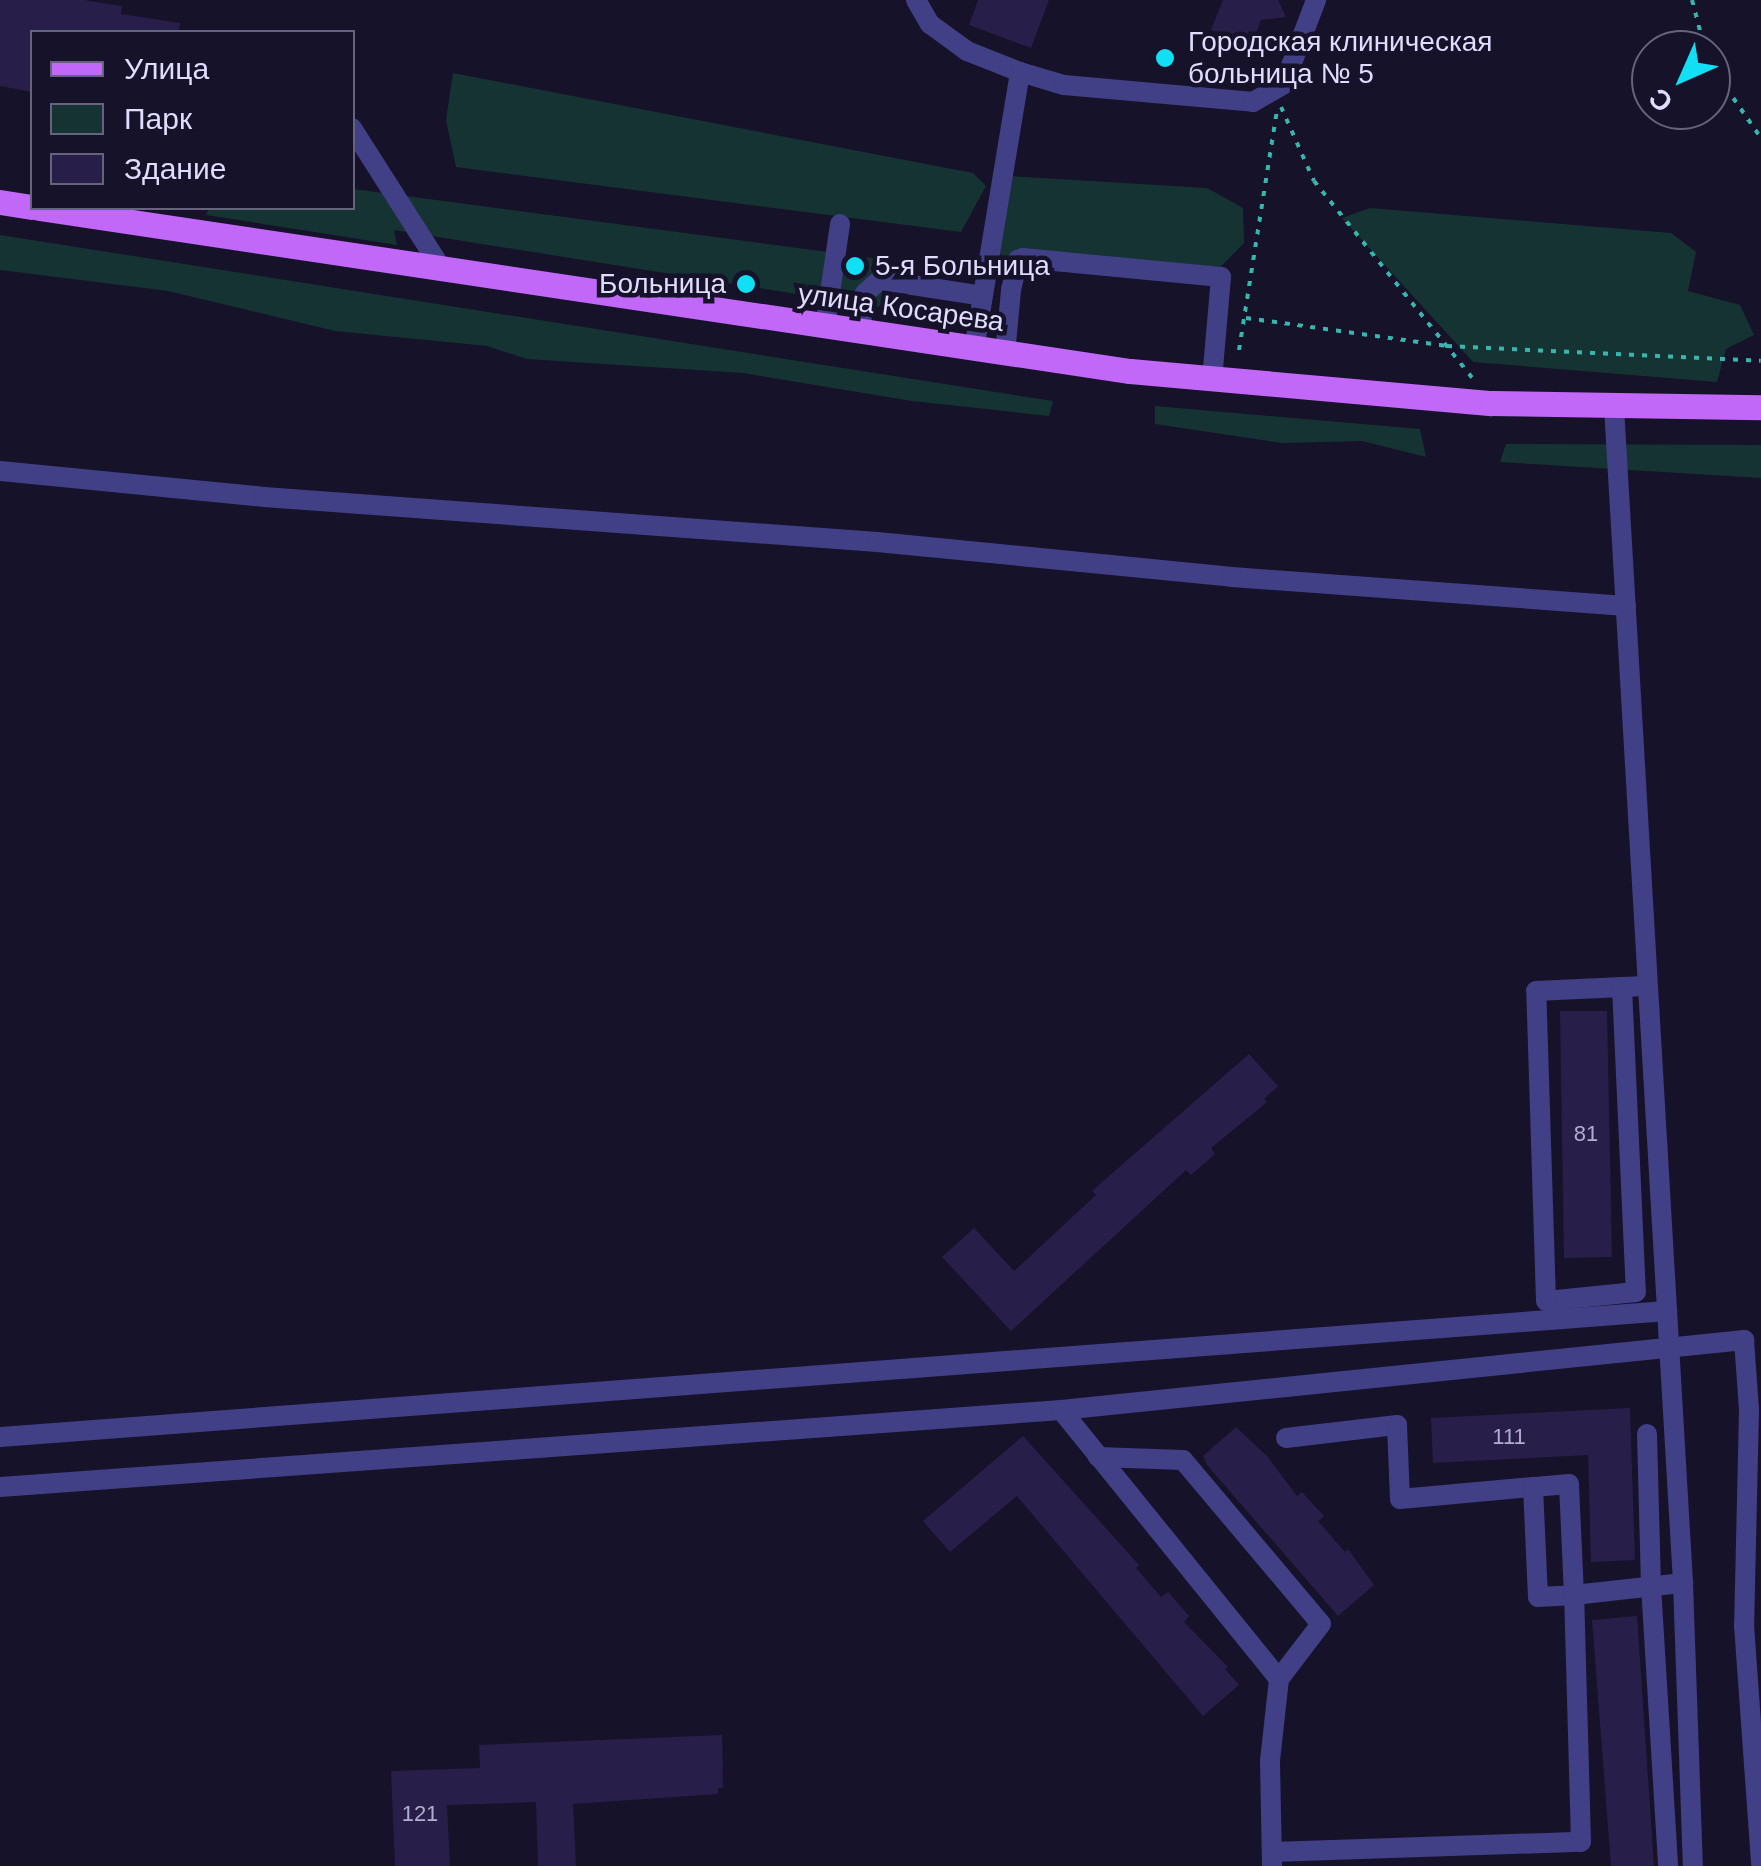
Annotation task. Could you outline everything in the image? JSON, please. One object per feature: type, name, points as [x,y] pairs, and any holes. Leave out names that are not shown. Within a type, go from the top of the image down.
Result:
[{"type":"main road","name":"улица Косарева","points":[[0,202],[30,206]]},
{"type":"main road","name":"улица Косарева","points":[[76,210],[155,216],[444,270],[1005,354],[1212,378],[1492,403],[1761,407]]},
{"type":"lane","points":[[916,0],[930,24],[967,51],[1020,72],[1064,85],[1253,102],[1284,84],[1316,0]]},
{"type":"lane","points":[[974,350],[1020,72]]},
{"type":"lane","points":[[355,133],[444,270]]},
{"type":"lane","points":[[825,327],[840,224]]},
{"type":"lane","points":[[1005,354],[1011,290],[1018,260],[1023,258],[1221,276],[1212,378]]},
{"type":"lane","points":[[860,332],[865,294],[880,280],[983,296]]},
{"type":"lane","points":[[1614,407],[1683,1583],[1693,1866]]},
{"type":"lane","points":[[0,471],[264,497],[877,542],[1252,578],[1626,606]]},
{"type":"lane","points":[[1622,987],[1636,1292],[1546,1301],[1536,991],[1622,987],[1648,986]]},
{"type":"lane","points":[[0,1436],[1667,1311]]},
{"type":"lane","points":[[0,1487],[1061,1410],[1744,1340],[1761,1865]]},
{"type":"lane","points":[[1061,1410],[1279,1679]]},
{"type":"lane","points":[[1098,1457],[1183,1460],[1321,1624],[1279,1679],[1270,1761],[1272,1859],[1581,1842],[1569,1484],[1400,1499],[1397,1425],[1286,1438]]},
{"type":"lane","points":[[1647,1434],[1651,1586],[1668,1866]]},
{"type":"lane","points":[[1533,1487],[1538,1597],[1683,1583]]},
{"type":"path","points":[[1692,0],[1699,30]]},
{"type":"path","points":[[1731,95],[1761,138]]},
{"type":"path","points":[[1239,350],[1279,102],[1314,181],[1492,403]]},
{"type":"path","points":[[1246,318],[1447,346],[1761,361]]},
{"type":"green space","points":[[453,73],[973,173],[986,186],[961,232],[456,167],[446,120]]},
{"type":"green space","points":[[1009,176],[1207,188],[1243,208],[1244,243],[1204,284],[1001,266],[999,235]]},
{"type":"green space","points":[[355,189],[873,258],[888,289],[879,307],[394,230],[397,245],[206,215],[208,210],[355,210]]},
{"type":"green space","points":[[1370,208],[1671,233],[1696,252],[1688,291],[1740,305],[1754,335],[1726,349],[1717,382],[1473,362],[1342,218]]},
{"type":"green space","points":[[0,235],[1053,401],[1049,416],[912,401],[743,373],[527,359],[487,346],[335,331],[168,291],[0,270]]},
{"type":"green space","points":[[1155,406],[1420,429],[1426,457],[1362,441],[1282,443],[1155,424]]},
{"type":"green space","points":[[1506,444],[1761,445],[1761,478],[1500,462]]},
{"type":"building","points":[[0,0],[84,0],[122,6],[121,14],[180,23],[179,30],[30,30],[30,92],[0,86]]},
{"type":"building","points":[[978,0],[1049,0],[1031,48],[969,25]]},
{"type":"building","points":[[1223,0],[1278,0],[1286,17],[1261,20],[1251,46],[1211,30]]},
{"type":"building","points":[[1560,1011],[1607,1011],[1612,1257],[1564,1258]]},
{"type":"building","points":[[1249,1054],[1278,1086],[1264,1099],[1267,1102],[1211,1148],[1215,1154],[1191,1175],[1186,1170],[1011,1331],[942,1257],[974,1228],[1014,1271],[1096,1195],[1092,1191]]},
{"type":"building","points":[[1630,1408],[1635,1560],[1591,1562],[1588,1455],[1433,1463],[1431,1418]]},
{"type":"building","points":[[1236,1427],[1267,1456],[1297,1496],[1302,1492],[1324,1516],[1318,1521],[1345,1552],[1348,1549],[1374,1585],[1338,1616],[1207,1465],[1203,1456]]},
{"type":"building","points":[[1023,1436],[1139,1565],[1136,1568],[1161,1597],[1168,1592],[1189,1616],[1184,1622],[1228,1667],[1225,1669],[1239,1685],[1203,1716],[1017,1496],[950,1552],[923,1521]]},
{"type":"building","points":[[1637,1616],[1654,1866],[1611,1866],[1592,1620]]},
{"type":"building","points":[[722,1735],[723,1788],[718,1788],[718,1794],[573,1804],[576,1866],[538,1866],[536,1802],[447,1805],[450,1866],[395,1866],[391,1771],[480,1768],[479,1745]]},
{"type":"place","name":"Городская клиническая больница № 5","points":[[1165,58]]},
{"type":"place","name":"5-я Больница","points":[[855,266]]},
{"type":"place","name":"Больница","points":[[746,284]]}]
